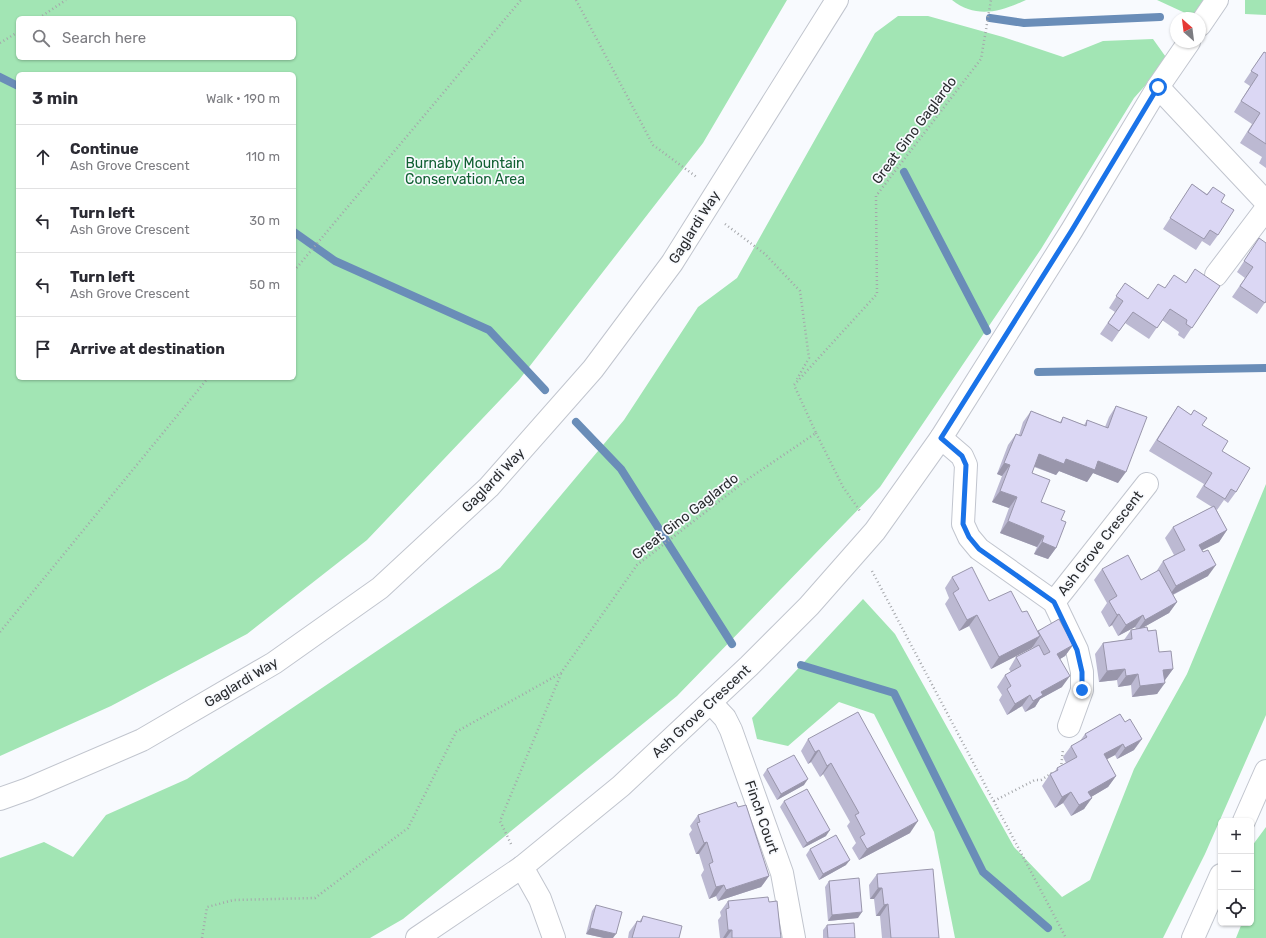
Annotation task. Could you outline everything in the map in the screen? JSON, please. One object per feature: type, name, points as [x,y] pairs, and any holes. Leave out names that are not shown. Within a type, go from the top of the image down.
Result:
[{"type":"street","name":"Gaglardi Way","points":[[0,799],[28,789],[142,740],[274,663],[380,588],[489,487],[593,369],[672,263],[838,0]]},
{"type":"street","points":[[1206,16],[1217,0]]},
{"type":"street","name":"Ash Grove Crescent","points":[[417,938],[522,867],[621,786],[711,703],[809,606],[870,537],[941,438],[1072,230],[1158,87],[1185,48]]},
{"type":"street","points":[[1158,87],[1266,202]]},
{"type":"street","points":[[1216,274],[1266,209]]},
{"type":"street","name":"Ash Grove Crescent","points":[[941,438],[962,456],[966,465],[963,524],[969,537],[979,549],[1054,602],[1077,650],[1082,672],[1082,690],[1069,726]]},
{"type":"street","name":"Ash Grove Crescent","points":[[1054,602],[1147,484]]},
{"type":"street","name":"Finch Court","points":[[711,703],[725,718],[731,730],[779,866],[791,915],[794,938]]},
{"type":"street","points":[[1245,818],[1266,771]]},
{"type":"street","points":[[522,867],[540,899],[554,938]]},
{"type":"street","points":[[1193,938],[1218,882]]},
{"type":"path","points":[[42,16],[66,0]]},
{"type":"path","points":[[296,269],[521,0]]},
{"type":"path","points":[[576,0],[653,145],[765,254],[800,291],[809,358],[794,383],[816,433],[843,487]]},
{"type":"path","name":"Great Gino Gaglardo","points":[[794,383],[877,294],[876,196],[981,59],[991,0]]},
{"type":"path","points":[[0,43],[16,33]]},
{"type":"path","points":[[0,632],[206,380]]},
{"type":"path","name":"Great Gino Gaglardo","points":[[202,938],[207,907],[234,900],[315,898],[408,828],[456,732],[561,673],[637,565],[748,479],[816,433]]},
{"type":"path","points":[[870,568],[1066,938]]},
{"type":"path","points":[[522,867],[500,821],[561,673]]},
{"type":"path","points":[[994,801],[1035,780],[1041,780],[1061,769],[1062,755],[1069,726]]},
{"type":"green space","name":"Burnaby Mountain Conservation Area","points":[[0,0],[787,0],[703,143],[519,380],[367,540],[247,634],[111,706],[0,756]]},
{"type":"green space","points":[[952,0],[1026,0],[1007,8],[988,12],[979,12],[961,6]]},
{"type":"green space","points":[[1157,0],[1209,0],[1200,12],[1183,12]]},
{"type":"green space","points":[[1245,0],[1266,0],[1266,15],[1245,14]]},
{"type":"green space","points":[[898,16],[928,16],[1003,37],[1063,57],[1103,41],[1153,39],[1168,60],[1134,98],[1041,249],[880,487],[677,696],[403,919],[370,938],[0,938],[0,858],[44,842],[73,857],[106,815],[187,779],[500,568],[624,420],[698,307],[737,278],[875,33]]},
{"type":"green space","points":[[1266,484],[1266,715],[1221,818],[1218,818],[1218,824],[1205,854],[1163,938],[955,938],[934,832],[874,714],[839,702],[788,746],[757,739],[752,718],[863,599],[895,634],[1014,847],[1062,897],[1090,880],[1134,769],[1187,674]]},
{"type":"green space","points":[[1266,827],[1266,938],[1236,938],[1241,926],[1254,926],[1254,843]]},
{"type":"building","points":[[1264,52],[1266,53],[1266,144],[1248,132],[1260,113],[1241,101],[1258,75],[1251,71]]},
{"type":"building","points":[[1192,184],[1207,195],[1213,187],[1225,195],[1221,202],[1234,210],[1218,235],[1210,230],[1204,239],[1170,218]]},
{"type":"building","points":[[1259,238],[1266,243],[1265,303],[1240,286],[1253,267],[1244,261]]},
{"type":"building","points":[[1195,269],[1220,286],[1192,328],[1186,324],[1187,320],[1170,309],[1157,328],[1133,312],[1119,331],[1108,323],[1123,301],[1116,296],[1125,283],[1148,299],[1158,284],[1165,288],[1174,275],[1186,283]]},
{"type":"building","points":[[1116,406],[1147,417],[1126,472],[1098,461],[1095,470],[1066,459],[1064,464],[1039,454],[1032,473],[1050,480],[1041,502],[1065,511],[1061,520],[1066,522],[1056,548],[1042,542],[1044,536],[1008,521],[1017,497],[1000,491],[1010,465],[1004,463],[1016,434],[1021,436],[1031,411],[1061,423],[1063,417],[1086,426],[1087,420],[1108,428]]},
{"type":"building","points":[[1178,406],[1191,415],[1194,410],[1207,418],[1202,425],[1228,441],[1222,451],[1250,468],[1236,492],[1231,489],[1225,499],[1204,486],[1212,473],[1157,440]]},
{"type":"building","points":[[1214,506],[1227,530],[1199,545],[1203,552],[1208,550],[1216,565],[1176,586],[1163,561],[1185,550],[1173,527]]},
{"type":"building","points":[[1128,555],[1141,580],[1159,570],[1177,602],[1145,620],[1143,615],[1126,625],[1119,614],[1117,615],[1109,601],[1117,596],[1102,569]]},
{"type":"building","points":[[972,567],[989,601],[1011,591],[1022,612],[1027,611],[1040,636],[999,657],[977,615],[967,620],[953,593],[959,589],[952,577]]},
{"type":"building","points":[[1059,619],[1073,645],[1057,654],[1070,676],[1041,692],[1043,695],[1033,701],[1030,695],[1015,704],[1007,689],[1011,686],[1005,675],[1021,666],[1016,657],[1039,645],[1044,655],[1050,652],[1038,631]]},
{"type":"building","points":[[1147,627],[1148,631],[1156,630],[1159,652],[1171,651],[1173,669],[1163,670],[1165,683],[1140,686],[1138,674],[1126,676],[1125,669],[1107,671],[1103,643],[1132,639],[1131,630]]},
{"type":"building","points":[[858,712],[918,821],[867,849],[860,837],[865,834],[855,815],[859,813],[831,763],[827,766],[819,750],[815,752],[808,739]]},
{"type":"building","points":[[1120,714],[1125,722],[1130,719],[1142,739],[1125,748],[1123,744],[1104,754],[1116,776],[1088,792],[1092,798],[1079,805],[1071,792],[1062,797],[1050,774],[1058,770],[1057,768],[1077,757],[1071,746],[1087,737],[1085,734]]},
{"type":"building","points":[[794,755],[808,779],[781,794],[767,769]]},
{"type":"building","points":[[807,789],[830,830],[807,843],[784,801]]},
{"type":"building","points":[[736,802],[738,807],[746,805],[769,876],[726,890],[724,885],[716,887],[709,864],[713,862],[707,842],[704,843],[697,823],[700,822],[698,815]]},
{"type":"building","points":[[836,835],[850,860],[823,874],[810,849]]},
{"type":"building","points":[[933,869],[939,938],[891,938],[888,904],[884,905],[882,888],[878,888],[877,874]]},
{"type":"building","points":[[859,878],[862,912],[832,915],[829,881]]},
{"type":"building","points":[[768,897],[769,902],[777,901],[781,938],[732,938],[732,930],[728,930],[726,909],[729,908],[728,901]]},
{"type":"building","points":[[596,905],[622,912],[616,934],[590,928]]},
{"type":"building","points":[[643,916],[682,926],[679,938],[632,938],[637,921],[641,922]]},
{"type":"building","points":[[854,923],[855,938],[828,938],[827,925]]},
{"type":"waterway","points":[[990,18],[1024,23],[1160,17]]},
{"type":"waterway","points":[[0,77],[16,85]]},
{"type":"waterway","points":[[904,172],[987,331]]},
{"type":"waterway","points":[[296,233],[335,261],[489,330],[545,390]]},
{"type":"waterway","points":[[1038,372],[1266,368]]},
{"type":"waterway","points":[[576,422],[621,469],[732,644]]},
{"type":"waterway","points":[[801,665],[894,693],[983,872],[1048,928]]},
{"type":"route","points":[[1082,690],[1082,672],[1077,650],[1054,602],[979,549],[969,537],[963,524],[966,465],[962,456],[956,449],[941,438],[1072,230],[1158,87]]}]
